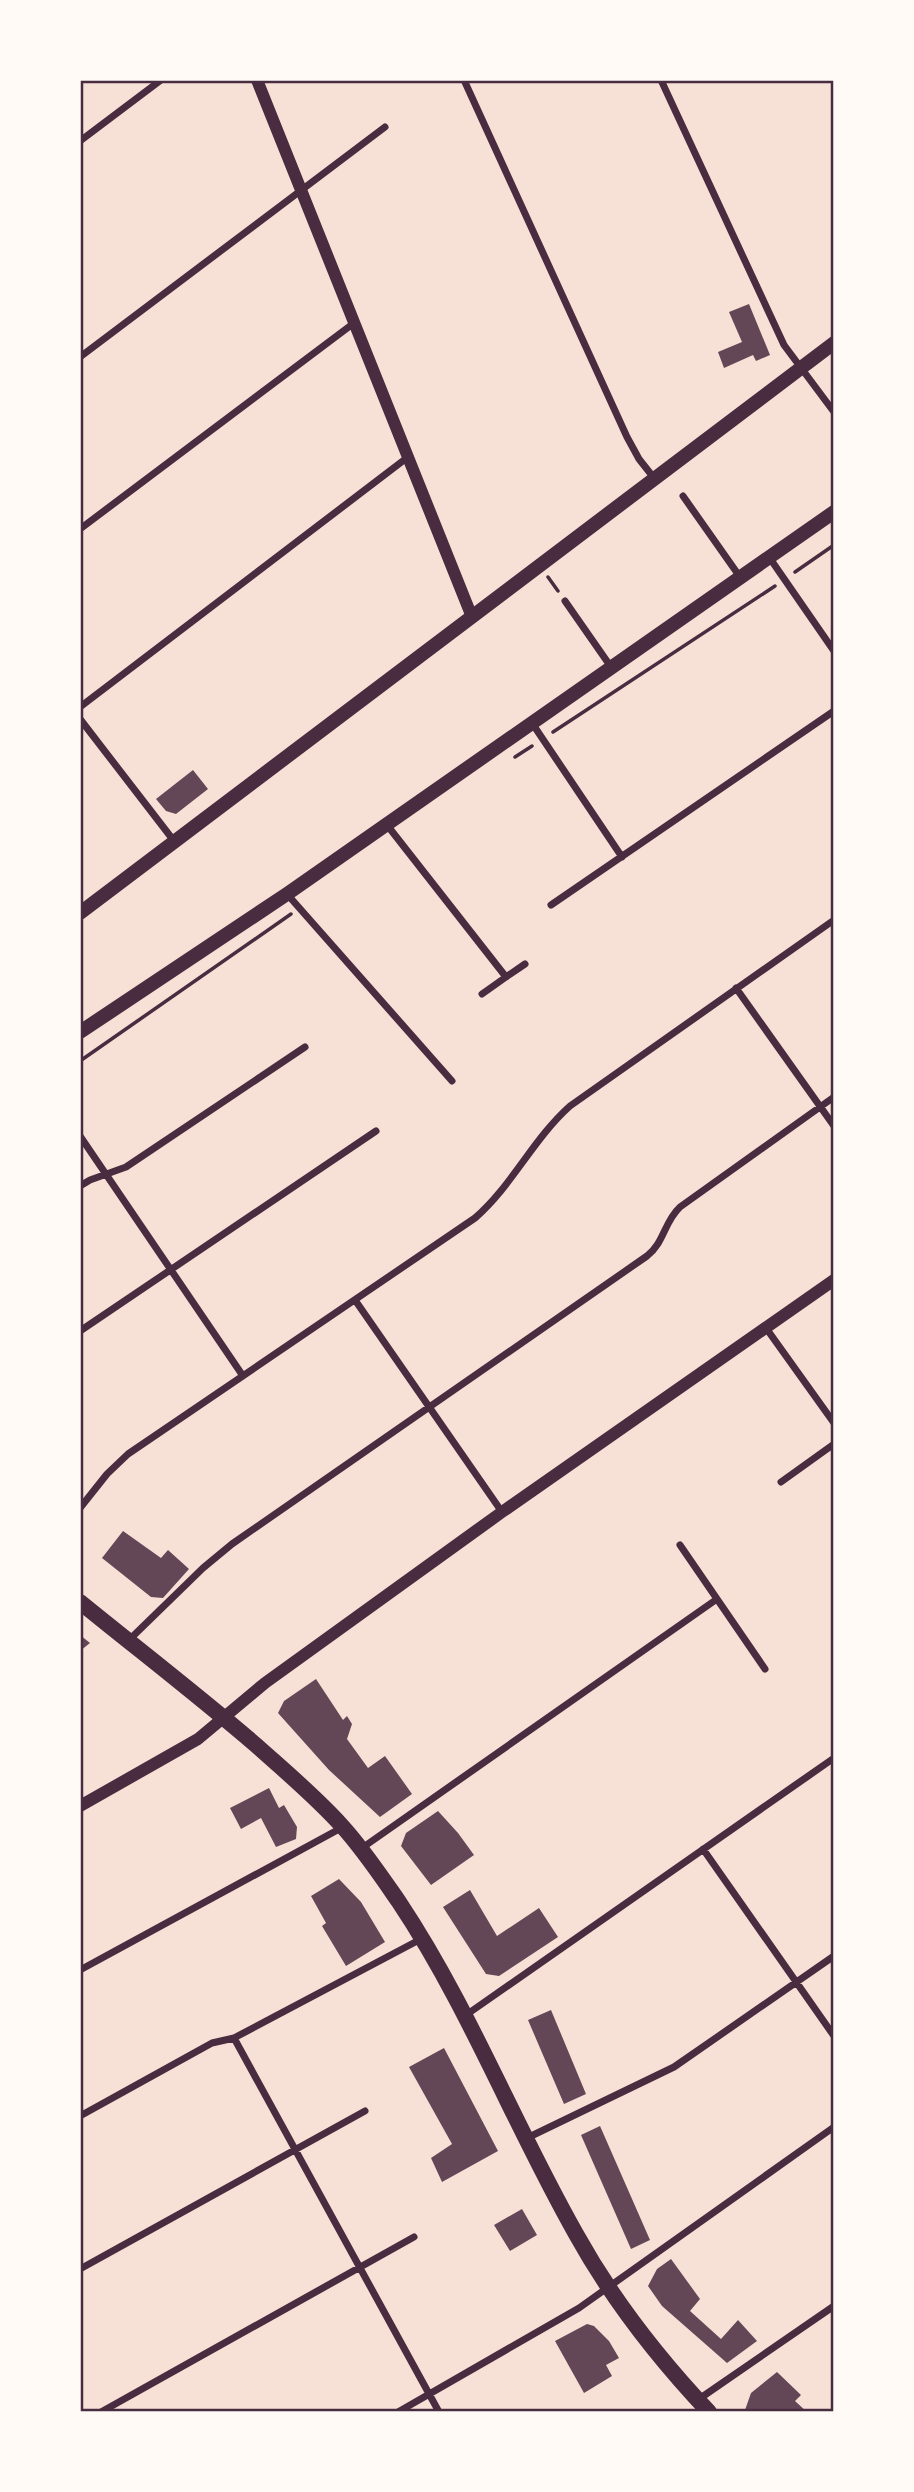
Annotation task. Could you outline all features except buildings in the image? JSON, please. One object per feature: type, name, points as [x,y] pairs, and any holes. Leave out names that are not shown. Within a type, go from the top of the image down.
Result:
[{"type":"main road","points":[[80,913],[834,343]]},
{"type":"main road","points":[[80,1032],[287,894],[834,512]]},
{"type":"main road","points":[[84,1610],[128,1640],[224,1718],[295,1780],[343,1827],[422,1938],[466,2015],[576,2234],[608,2287],[645,2339],[703,2406]]},
{"type":"street","points":[[80,141],[161,80]]},
{"type":"street","points":[[257,80],[472,617]]},
{"type":"street","points":[[464,80],[633,448],[654,478]]},
{"type":"street","points":[[661,80],[784,345],[834,412]]},
{"type":"street","points":[[80,357],[385,127]]},
{"type":"street","points":[[80,529],[354,323]]},
{"type":"street","points":[[80,707],[408,457]]},
{"type":"street","points":[[683,496],[740,577]]},
{"type":"street","points":[[768,557],[834,651]]},
{"type":"street","points":[[565,601],[611,667]]},
{"type":"street","points":[[551,905],[834,711]]},
{"type":"street","points":[[80,719],[174,842]]},
{"type":"street","points":[[532,723],[622,857]]},
{"type":"street","points":[[387,825],[506,977]]},
{"type":"street","points":[[287,894],[452,1081]]},
{"type":"street","points":[[80,1508],[107,1474],[128,1454],[484,1211],[545,1130],[570,1106],[834,920]]},
{"type":"street","points":[[482,994],[526,964]]},
{"type":"street","points":[[736,988],[834,1126]]},
{"type":"street","points":[[80,1186],[126,1167],[305,1047]]},
{"type":"street","points":[[128,1640],[217,1555],[647,1256],[659,1245],[669,1220],[680,1207],[834,1097]]},
{"type":"street","points":[[80,1331],[376,1131]]},
{"type":"street","points":[[80,1136],[243,1376]]},
{"type":"street","points":[[80,1806],[190,1744],[265,1683],[502,1512],[834,1280]]},
{"type":"street","points":[[355,1300],[502,1512]]},
{"type":"street","points":[[766,1328],[834,1423]]},
{"type":"street","points":[[781,1482],[834,1444]]},
{"type":"street","points":[[680,1545],[765,1669]]},
{"type":"street","points":[[360,1849],[717,1599]]},
{"type":"street","points":[[466,2015],[834,1758]]},
{"type":"street","points":[[80,1970],[343,1827]]},
{"type":"street","points":[[703,1849],[834,2036]]},
{"type":"street","points":[[80,2116],[212,2043],[234,2038],[422,1938]]},
{"type":"street","points":[[527,2138],[674,2067],[834,1956]]},
{"type":"street","points":[[234,2038],[439,2412]]},
{"type":"street","points":[[80,2269],[365,2111]]},
{"type":"street","points":[[398,2412],[569,2314],[834,2127]]},
{"type":"street","points":[[101,2412],[414,2237]]},
{"type":"street","points":[[703,2406],[834,2306]]},
{"type":"path","points":[[509,761],[834,545]]},
{"type":"path","points":[[540,565],[565,601]]},
{"type":"path","points":[[80,1061],[299,908]]}]
